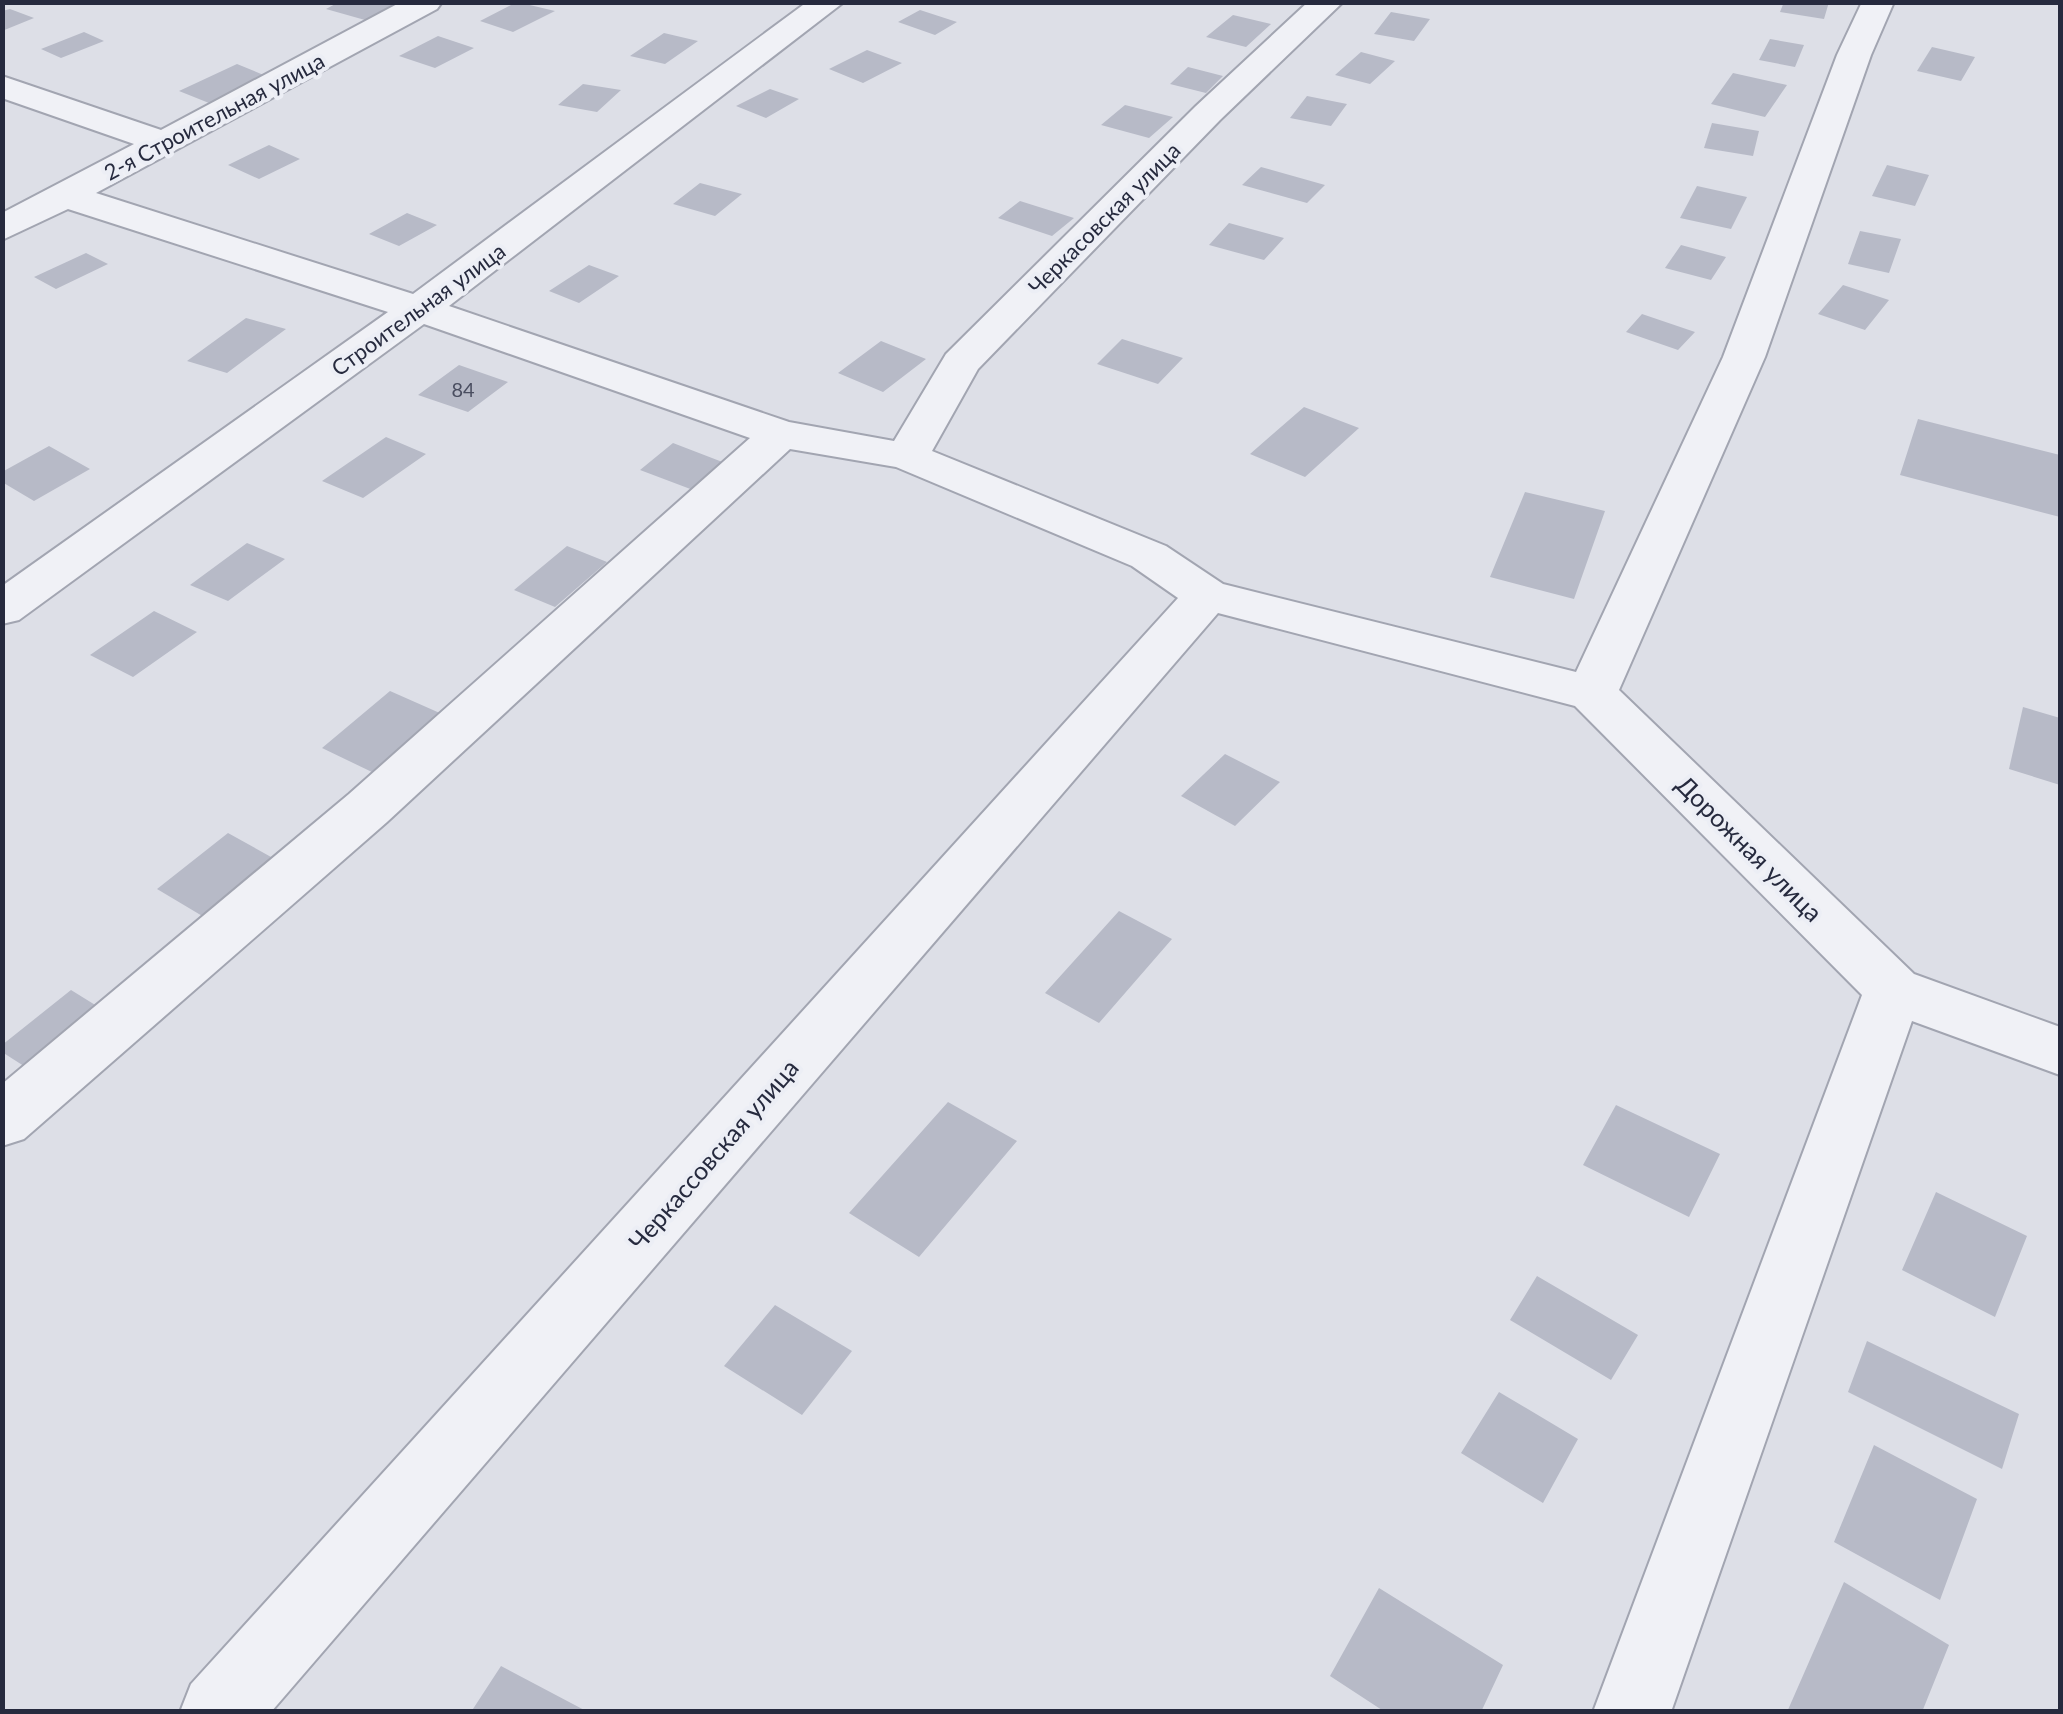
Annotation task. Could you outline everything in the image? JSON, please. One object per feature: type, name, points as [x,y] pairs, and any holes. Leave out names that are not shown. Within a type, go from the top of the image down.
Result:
[{"type":"street","name":"2-я Строительная улица","points":[[2,230],[426,2]]},
{"type":"street","name":"Строительная улица","points":[[2,609],[420,309],[828,2]]},
{"type":"street","name":"Черкасовская улица","points":[[907,456],[961,363],[1208,113],[1327,2]]},
{"type":"street","points":[[66,196],[420,309],[780,434],[907,456],[1149,556],[1207,596],[1592,693],[1744,358],[1854,54],[1878,2]]},
{"type":"street","points":[[2,86],[162,142]]},
{"type":"street","points":[[2,1120],[368,808],[780,434]]},
{"type":"street","name":"Черкассовская улица","points":[[220,1712],[1207,596]]},
{"type":"street","name":"Дорожная улица","points":[[1592,693],[1894,990]]},
{"type":"street","points":[[1632,1712],[1894,990],[2060,1051]]},
{"type":"building","points":[[339,2],[398,2],[365,20],[326,9]]},
{"type":"building","points":[[517,2],[555,11],[513,32],[480,21]]},
{"type":"building","points":[[1784,2],[1829,2],[1824,19],[1780,12]]},
{"type":"building","points":[[10,9],[34,18],[2,31],[2,11]]},
{"type":"building","points":[[920,10],[957,22],[935,35],[898,22]]},
{"type":"building","points":[[1391,12],[1430,19],[1414,41],[1374,34]]},
{"type":"building","points":[[1233,15],[1271,24],[1246,47],[1206,37]]},
{"type":"building","points":[[84,32],[104,41],[61,58],[41,49]]},
{"type":"building","points":[[664,33],[698,41],[665,64],[630,56]]},
{"type":"building","points":[[438,36],[474,48],[435,68],[399,56]]},
{"type":"building","points":[[1770,39],[1804,45],[1795,67],[1759,60]]},
{"type":"building","points":[[1932,47],[1975,57],[1961,81],[1917,71]]},
{"type":"building","points":[[867,50],[902,63],[863,83],[829,69]]},
{"type":"building","points":[[1361,52],[1395,61],[1370,84],[1335,75]]},
{"type":"building","points":[[237,64],[266,76],[209,103],[179,91]]},
{"type":"building","points":[[1188,67],[1223,76],[1206,93],[1170,84]]},
{"type":"building","points":[[1733,73],[1787,85],[1765,117],[1711,104]]},
{"type":"building","points":[[583,84],[621,90],[597,112],[558,105]]},
{"type":"building","points":[[770,89],[799,99],[766,118],[736,106]]},
{"type":"building","points":[[1307,96],[1347,104],[1331,126],[1290,118]]},
{"type":"building","points":[[1125,105],[1173,117],[1149,138],[1101,125]]},
{"type":"building","points":[[1712,123],[1759,131],[1753,156],[1704,148]]},
{"type":"building","points":[[269,145],[300,159],[259,179],[228,165]]},
{"type":"building","points":[[1887,165],[1929,175],[1915,206],[1872,196]]},
{"type":"building","points":[[1261,167],[1325,185],[1307,203],[1242,185]]},
{"type":"building","points":[[700,183],[742,194],[715,216],[673,204]]},
{"type":"building","points":[[1697,186],[1747,197],[1731,229],[1680,218]]},
{"type":"building","points":[[1020,201],[1074,218],[1052,236],[998,218]]},
{"type":"building","points":[[407,213],[437,225],[399,246],[369,234]]},
{"type":"building","points":[[1229,223],[1284,238],[1264,260],[1209,245]]},
{"type":"building","points":[[1860,231],[1901,239],[1889,273],[1848,264]]},
{"type":"building","points":[[1681,245],[1726,257],[1711,280],[1665,268]]},
{"type":"building","points":[[86,253],[108,264],[56,289],[34,277]]},
{"type":"building","points":[[589,265],[619,276],[579,303],[549,291]]},
{"type":"building","points":[[1843,285],[1889,300],[1865,330],[1818,314]]},
{"type":"building","points":[[1642,314],[1695,332],[1678,350],[1626,332]]},
{"type":"building","points":[[246,318],[286,329],[227,373],[187,361]]},
{"type":"building","points":[[1122,339],[1183,358],[1158,384],[1097,364]]},
{"type":"building","points":[[881,341],[926,359],[883,392],[838,373]]},
{"type":"building","points":[[459,365],[508,382],[468,412],[418,395]]},
{"type":"building","points":[[1304,407],[1359,428],[1305,477],[1250,454]]},
{"type":"building","points":[[1918,419],[2060,455],[2060,517],[1900,475]]},
{"type":"building","points":[[386,437],[426,454],[363,498],[322,481]]},
{"type":"building","points":[[673,443],[725,463],[693,490],[640,470]]},
{"type":"building","points":[[49,446],[90,469],[34,501],[2,482],[2,472]]},
{"type":"building","points":[[1525,492],[1605,511],[1574,599],[1490,577]]},
{"type":"building","points":[[247,543],[285,559],[228,601],[190,585]]},
{"type":"building","points":[[567,546],[607,562],[555,607],[514,590]]},
{"type":"building","points":[[154,611],[197,632],[133,677],[90,655]]},
{"type":"building","points":[[390,691],[442,714],[374,773],[322,748]]},
{"type":"building","points":[[2023,707],[2060,718],[2060,785],[2009,769]]},
{"type":"building","points":[[1225,754],[1280,782],[1235,826],[1181,796]]},
{"type":"building","points":[[228,833],[280,862],[209,920],[157,889]]},
{"type":"building","points":[[1119,911],[1172,939],[1099,1023],[1045,993]]},
{"type":"building","points":[[71,990],[113,1016],[41,1077],[2,1052],[2,1045]]},
{"type":"building","points":[[948,1102],[1017,1141],[919,1257],[849,1213]]},
{"type":"building","points":[[1616,1105],[1720,1154],[1689,1217],[1583,1165]]},
{"type":"building","points":[[1936,1192],[2027,1236],[1995,1317],[1902,1270]]},
{"type":"building","points":[[1537,1276],[1638,1335],[1611,1380],[1510,1320]]},
{"type":"building","points":[[775,1305],[852,1351],[802,1415],[724,1366]]},
{"type":"building","points":[[1867,1341],[2019,1414],[2002,1469],[1848,1392]]},
{"type":"building","points":[[1499,1392],[1578,1439],[1543,1503],[1461,1453]]},
{"type":"building","points":[[1874,1445],[1977,1499],[1940,1600],[1834,1542]]},
{"type":"building","points":[[1844,1582],[1949,1645],[1922,1712],[1787,1712]]},
{"type":"building","points":[[1379,1588],[1503,1665],[1481,1712],[1385,1712],[1330,1676]]},
{"type":"building","points":[[501,1666],[588,1712],[471,1712]]}]
